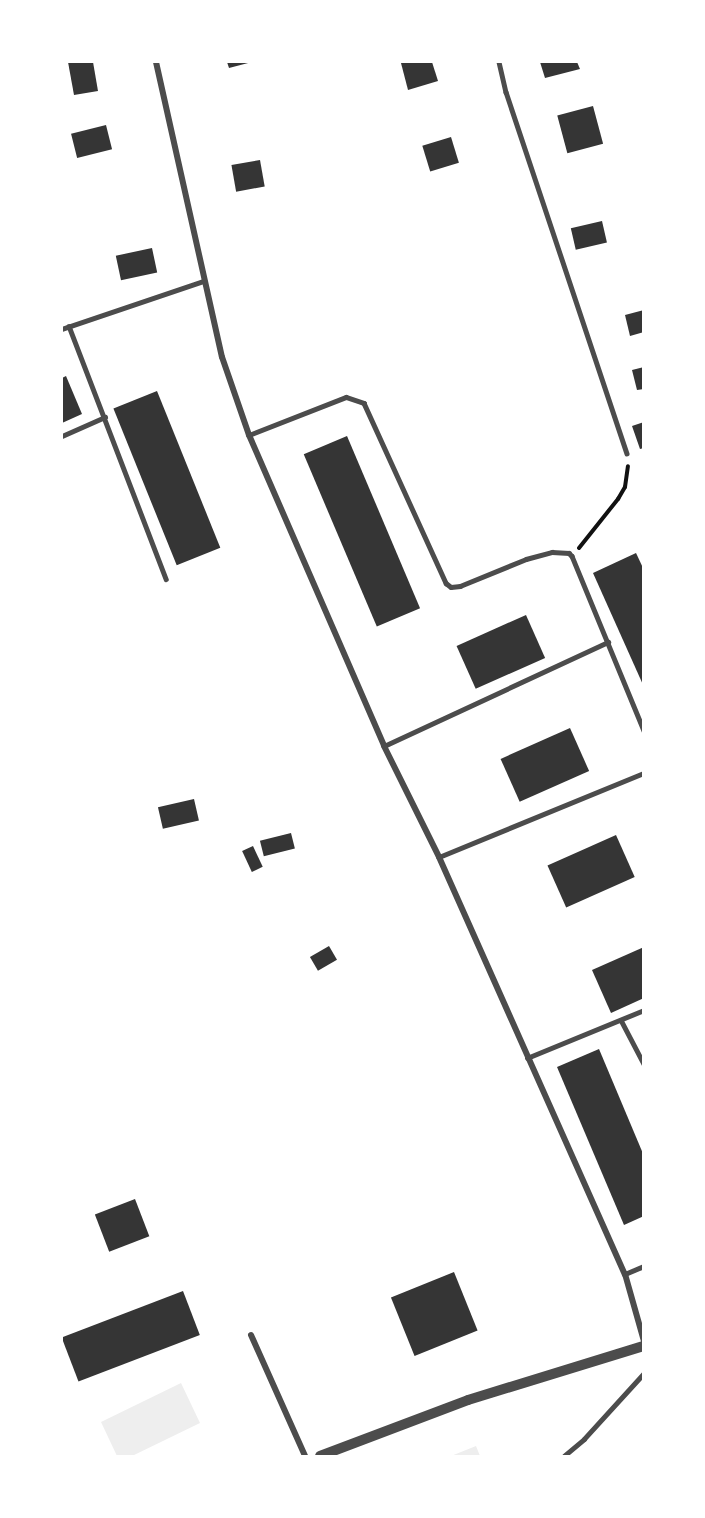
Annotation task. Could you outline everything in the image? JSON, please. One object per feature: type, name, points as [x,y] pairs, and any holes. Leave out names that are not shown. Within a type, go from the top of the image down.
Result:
[{"type":"street","points":[[156,62],[222,357],[249,435],[384,746],[439,857],[526,1058],[625,1274],[644,1341]]},
{"type":"street","points":[[252,1335],[305,1456]]},
{"type":"street","points":[[320,1456],[468,1400],[644,1346]]},
{"type":"lane","points":[[499,62],[506,92],[627,453]]},
{"type":"lane","points":[[62,328],[204,281]]},
{"type":"lane","points":[[69,326],[166,579]]},
{"type":"lane","points":[[249,435],[346,397],[364,403],[446,583],[451,587],[460,586],[526,558],[564,552],[572,556],[644,731]]},
{"type":"lane","points":[[62,436],[105,417]]},
{"type":"lane","points":[[384,746],[608,642]]},
{"type":"lane","points":[[439,857],[644,772]]},
{"type":"lane","points":[[526,1058],[644,1010]]},
{"type":"lane","points":[[621,1020],[644,1064]]},
{"type":"lane","points":[[625,1274],[644,1266]]},
{"type":"lane","points":[[564,1456],[584,1439],[644,1373]]},
{"type":"path","points":[[572,556],[607,515],[625,487],[628,469],[627,453]]},
{"type":"shaded area","points":[[181,1383],[200,1423],[132,1456],[117,1456],[101,1422]]},
{"type":"shaded area","points":[[476,1446],[480,1456],[451,1456]]},
{"type":"building","points":[[68,62],[93,62],[98,91],[74,95]]},
{"type":"building","points":[[227,62],[252,62],[229,68]]},
{"type":"building","points":[[432,62],[438,81],[408,90],[401,63]]},
{"type":"building","points":[[540,62],[577,62],[580,69],[545,78]]},
{"type":"building","points":[[593,106],[603,144],[567,153],[557,116]]},
{"type":"building","points":[[106,125],[112,149],[77,158],[71,134]]},
{"type":"building","points":[[451,137],[459,163],[430,172],[422,146]]},
{"type":"building","points":[[260,160],[265,187],[236,192],[231,165]]},
{"type":"building","points":[[602,221],[607,242],[576,250],[571,228]]},
{"type":"building","points":[[152,248],[157,272],[121,280],[116,256]]},
{"type":"building","points":[[644,310],[644,332],[630,336],[625,315]]},
{"type":"building","points":[[644,367],[644,389],[637,390],[632,370]]},
{"type":"building","points":[[66,376],[82,414],[62,423],[62,378]]},
{"type":"building","points":[[157,391],[220,548],[177,565],[113,409]]},
{"type":"building","points":[[644,422],[644,448],[640,449],[632,426]]},
{"type":"building","points":[[347,436],[420,608],[377,626],[304,454]]},
{"type":"building","points":[[636,553],[644,570],[644,687],[593,573]]},
{"type":"building","points":[[526,615],[545,658],[476,689],[457,646]]},
{"type":"building","points":[[570,728],[589,771],[520,802],[501,759]]},
{"type":"building","points":[[194,799],[199,820],[163,829],[158,807]]},
{"type":"building","points":[[291,833],[295,849],[264,856],[260,841]]},
{"type":"building","points":[[616,835],[635,877],[566,908],[547,866]]},
{"type":"building","points":[[253,846],[263,867],[252,872],[242,851]]},
{"type":"building","points":[[329,946],[337,960],[318,971],[310,957]]},
{"type":"building","points":[[644,947],[644,998],[611,1013],[592,970]]},
{"type":"building","points":[[599,1049],[644,1156],[644,1216],[624,1225],[557,1067]]},
{"type":"building","points":[[135,1199],[149,1236],[109,1252],[95,1214]]},
{"type":"building","points":[[454,1272],[478,1330],[415,1356],[391,1297]]},
{"type":"building","points":[[183,1291],[200,1335],[78,1381],[62,1337]]}]
